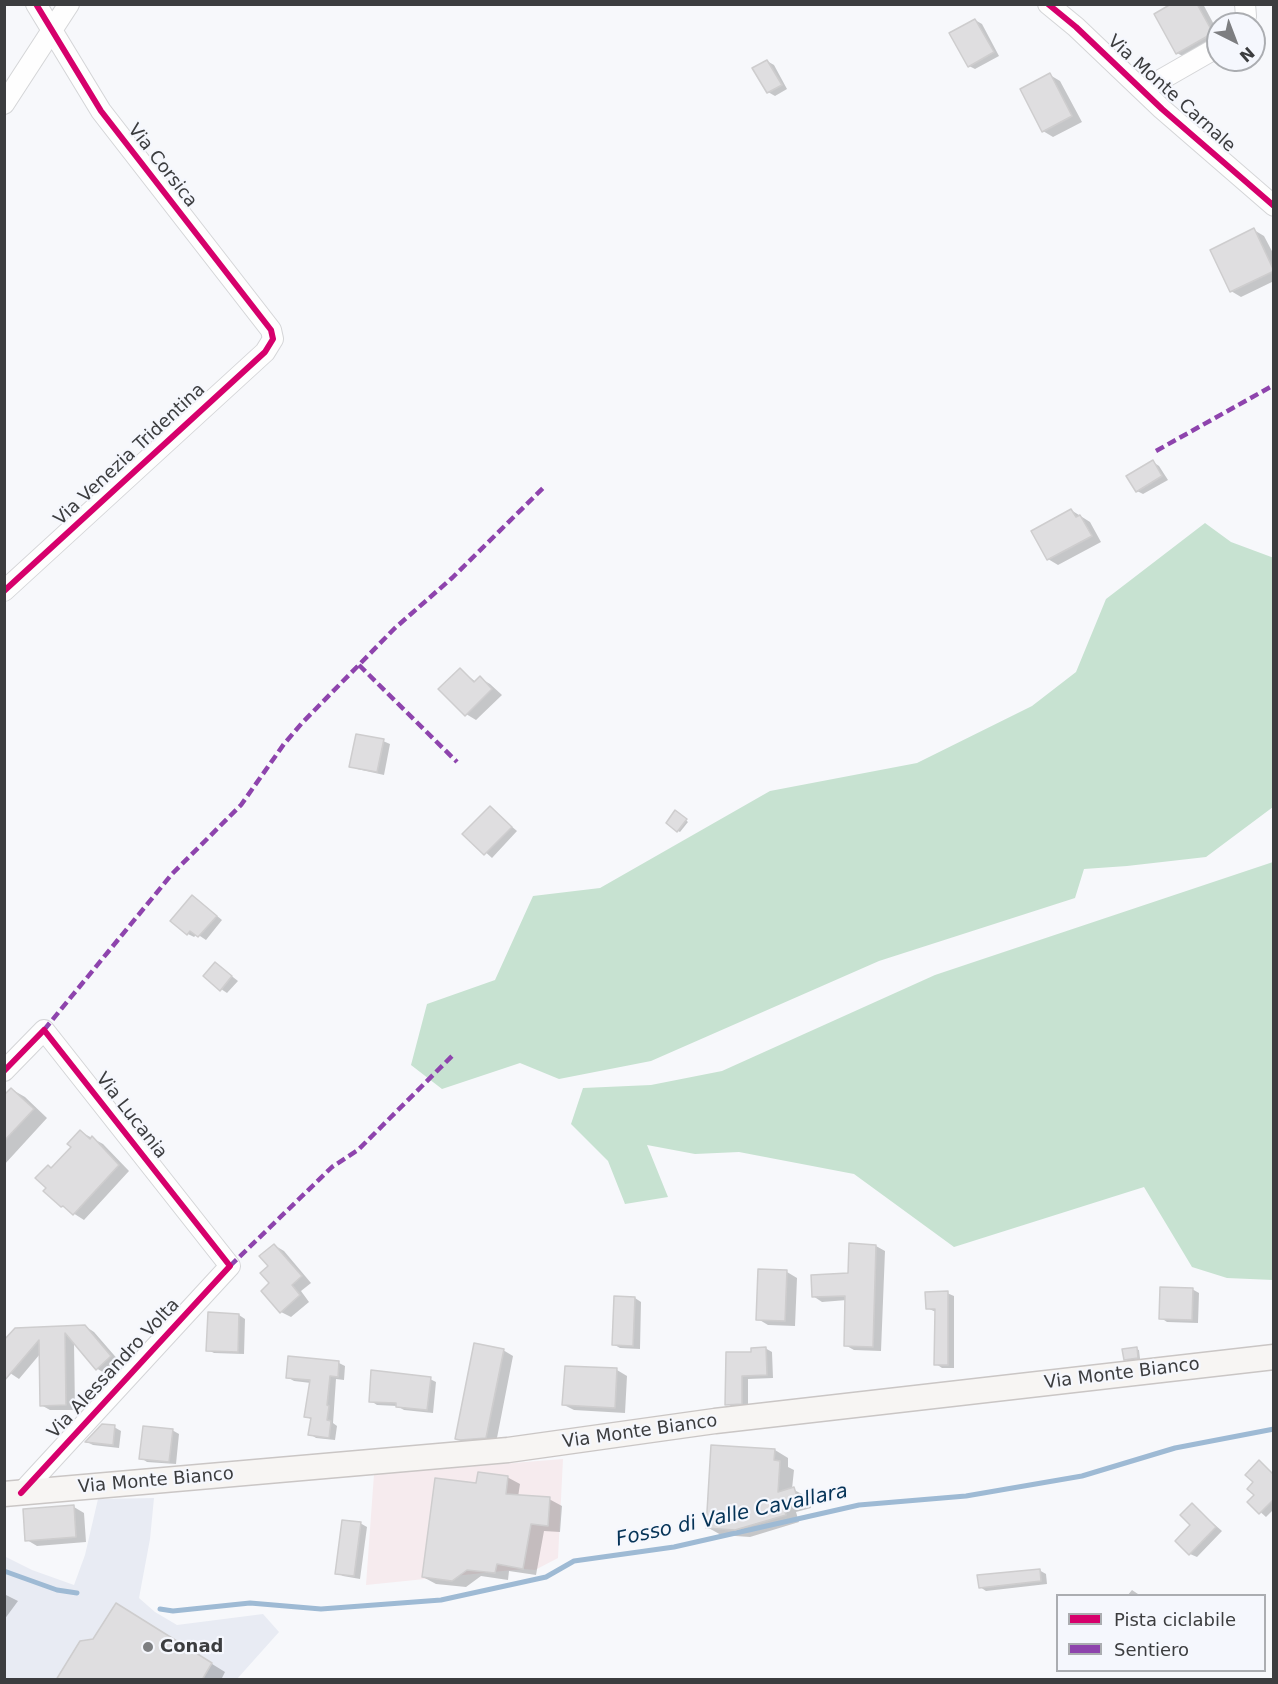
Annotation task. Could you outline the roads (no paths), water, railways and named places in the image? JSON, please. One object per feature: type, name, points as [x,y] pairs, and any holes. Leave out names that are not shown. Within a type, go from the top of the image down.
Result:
[{"type":"main road","name":"Via Monte Bianco","points":[[13,1493],[508,1450],[715,1421],[1274,1357]]},
{"type":"street","name":"Via Corsica","points":[[36,4],[101,111],[271,330],[273,339]]},
{"type":"street","points":[[4,104],[69,4]]},
{"type":"street","name":"Via Monte Carnale","points":[[1048,4],[1274,206]]},
{"type":"street","points":[[1143,90],[1206,54]]},
{"type":"street","name":"Via Venezia Tridentina","points":[[4,591],[265,352],[273,339]]},
{"type":"street","name":"Via Lucania","points":[[4,1071],[44,1030],[230,1266]]},
{"type":"street","name":"Via Alessandro Volta","points":[[13,1493],[230,1266]]},
{"type":"waterway","name":"Fosso di Valle Cavallara","points":[[160,1609],[173,1611],[250,1603],[321,1609],[441,1600],[546,1577],[574,1561],[674,1547],[859,1505],[966,1496],[1082,1476],[1175,1448],[1274,1429]]},
{"type":"waterway","name":"Fosso di Valle Cavallara","points":[[4,1571],[57,1590],[77,1593]]},
{"type":"place","name":"Conad","points":[[148,1647]]}]
